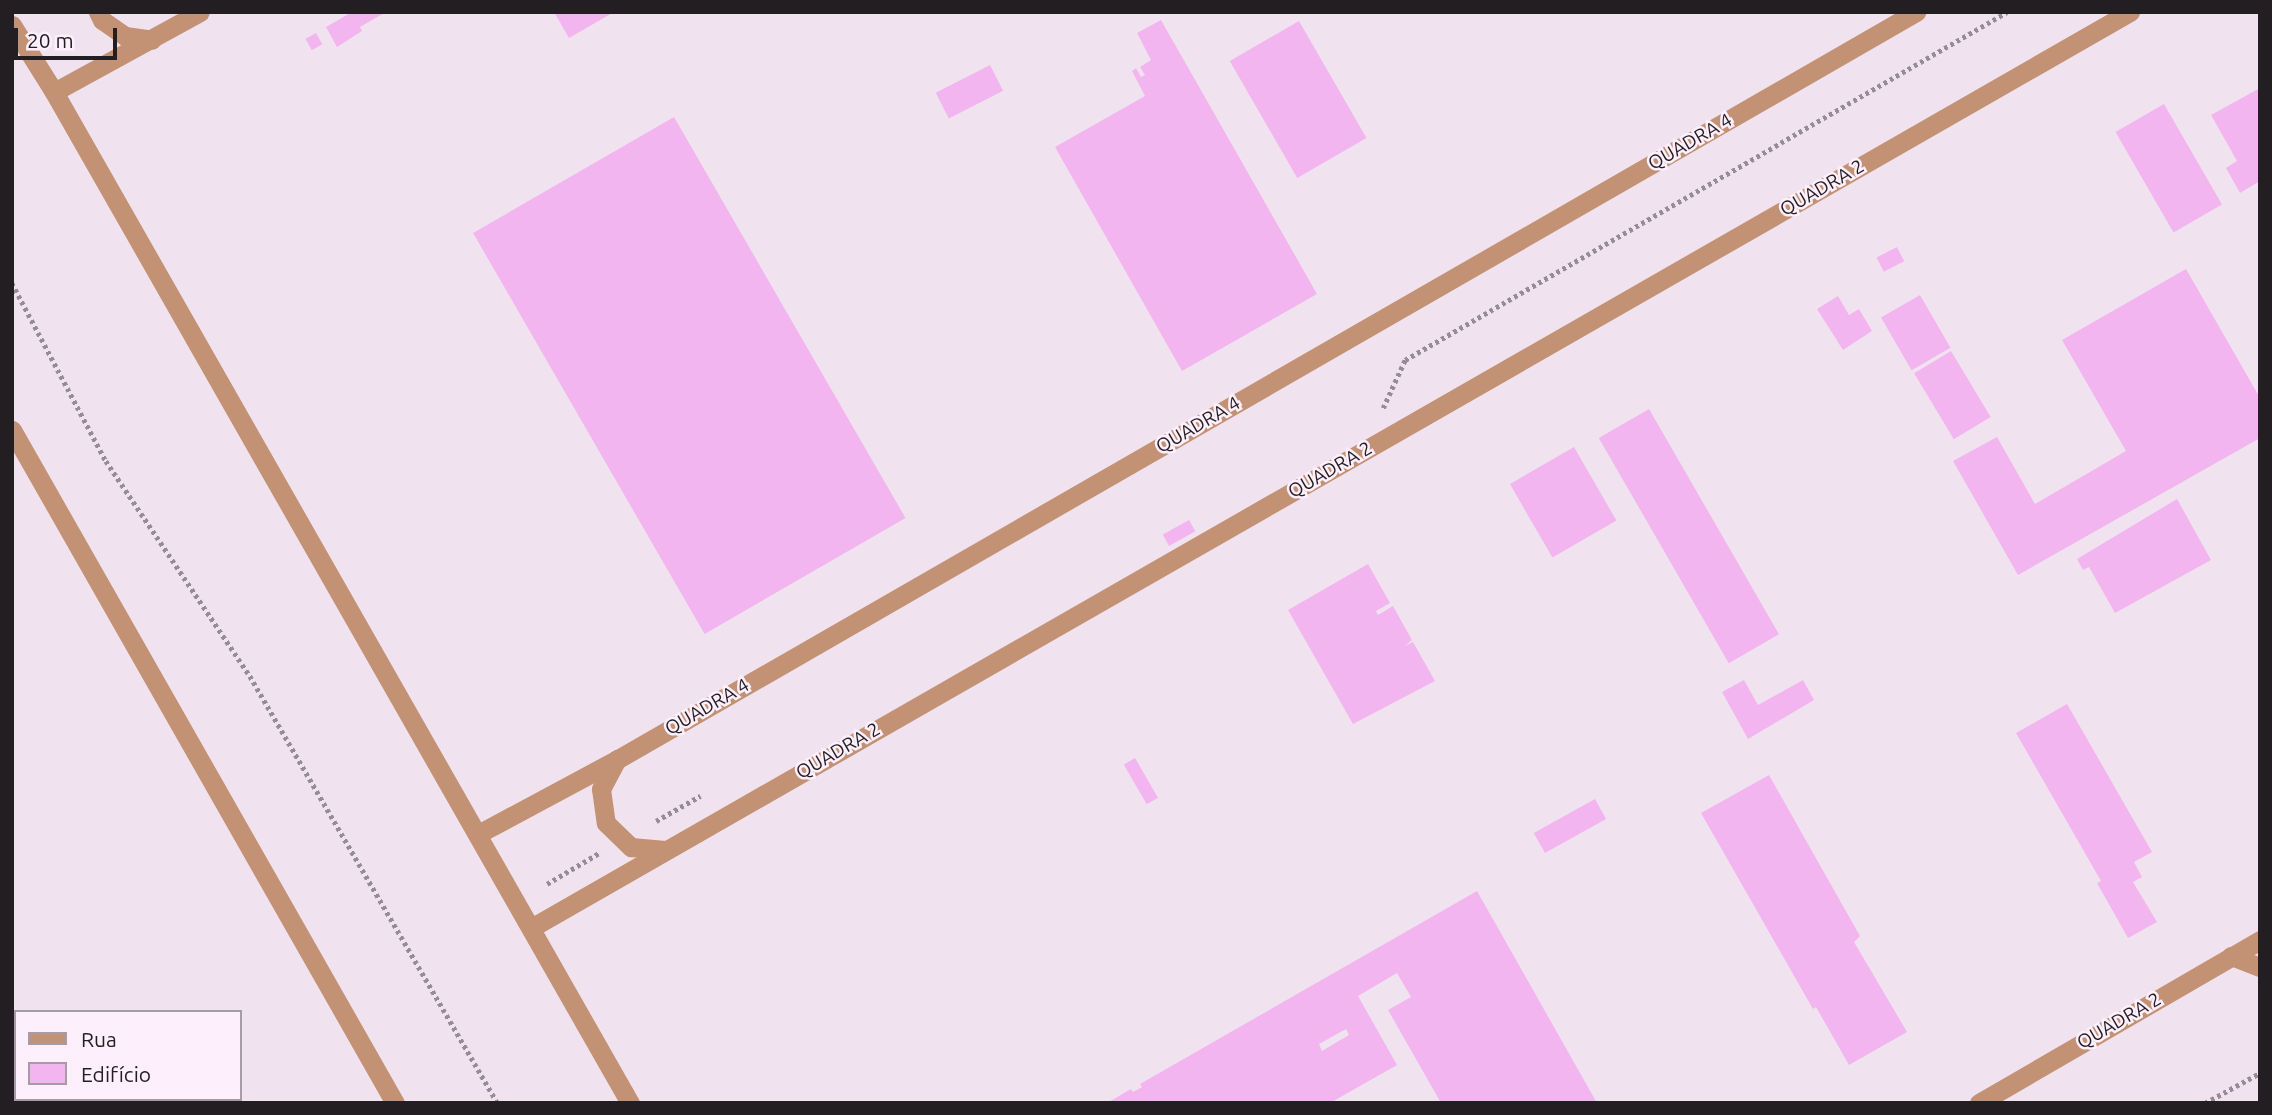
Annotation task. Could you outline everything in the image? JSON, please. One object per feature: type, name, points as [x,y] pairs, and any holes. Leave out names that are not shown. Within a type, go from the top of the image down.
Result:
[{"type":"street","points":[[98,12],[102,20],[125,36],[152,40]]},
{"type":"street","points":[[54,92],[200,12]]},
{"type":"street","name":"QUADRA 4","points":[[478,834],[618,759],[1916,12]]},
{"type":"street","name":"QUADRA 2","points":[[531,928],[2130,12]]},
{"type":"street","points":[[12,24],[54,92],[630,1103]]},
{"type":"street","points":[[12,430],[395,1103]]},
{"type":"street","points":[[618,759],[601,789],[606,823],[631,847],[665,850]]},
{"type":"street","name":"QUADRA 2","points":[[1979,1103],[2260,940]]},
{"type":"street","points":[[2231,956],[2260,967]]},
{"type":"path","points":[[1380,414],[1405,360],[2007,12]]},
{"type":"path","points":[[12,283],[106,461],[250,676],[498,1103]]},
{"type":"path","points":[[517,902],[622,839],[708,792]]},
{"type":"path","points":[[2206,1103],[2260,1073]]},
{"type":"building","points":[[352,12],[386,12],[360,27],[362,31],[337,47],[326,27]]},
{"type":"building","points":[[554,12],[614,12],[569,38]]},
{"type":"building","points":[[1161,20],[1317,294],[1182,371],[1055,147],[1145,96],[1132,71],[1136,68],[1141,77],[1145,75],[1140,67],[1151,60],[1137,33]]},
{"type":"building","points":[[1299,21],[1366,138],[1297,178],[1230,61]]},
{"type":"building","points":[[316,33],[322,44],[312,50],[306,39]]},
{"type":"building","points":[[990,65],[1003,91],[949,119],[936,93]]},
{"type":"building","points":[[2260,88],[2260,181],[2240,193],[2226,168],[2237,161],[2211,115]]},
{"type":"building","points":[[2164,104],[2222,204],[2174,232],[2116,132]]},
{"type":"building","points":[[674,117],[906,518],[705,634],[473,233]]},
{"type":"building","points":[[1897,247],[1904,261],[1884,272],[1877,257]]},
{"type":"building","points":[[2186,269],[2260,398],[2260,438],[2018,575],[1953,461],[1997,437],[2035,504],[2126,451],[2062,340]]},
{"type":"building","points":[[1920,295],[1950,348],[1912,370],[1881,318]]},
{"type":"building","points":[[1838,296],[1849,315],[1859,309],[1872,331],[1843,350],[1817,309]]},
{"type":"building","points":[[1951,351],[1991,417],[1954,439],[1914,373]]},
{"type":"building","points":[[1649,409],[1779,634],[1729,663],[1599,438]]},
{"type":"building","points":[[1574,447],[1616,521],[1552,558],[1510,484]]},
{"type":"building","points":[[2177,499],[2211,560],[2115,613],[2089,567],[2083,570],[2077,559]]},
{"type":"building","points":[[1189,520],[1195,531],[1169,546],[1163,535]]},
{"type":"building","points":[[1368,564],[1390,603],[1376,611],[1378,615],[1393,606],[1412,640],[1405,646],[1413,642],[1435,681],[1353,724],[1288,610]]},
{"type":"building","points":[[1744,680],[1758,705],[1803,680],[1814,700],[1748,739],[1722,692]]},
{"type":"building","points":[[2067,704],[2152,852],[2134,862],[2142,877],[2133,882],[2157,922],[2128,938],[2097,883],[2101,881],[2016,733]]},
{"type":"building","points":[[1135,758],[1158,798],[1147,804],[1124,764]]},
{"type":"building","points":[[1769,775],[1860,936],[1854,942],[1907,1032],[1849,1065],[1816,1007],[1813,1009],[1701,813]]},
{"type":"building","points":[[1595,799],[1606,819],[1545,853],[1534,833]]},
{"type":"building","points":[[1477,891],[1597,1103],[1441,1103],[1388,1010],[1411,997],[1397,973],[1358,996],[1397,1065],[1330,1103],[1107,1103],[1131,1089],[1133,1092],[1142,1087],[1140,1084]],"holes":[[[1346,1029],[1349,1035],[1322,1051],[1319,1044]]]}]
